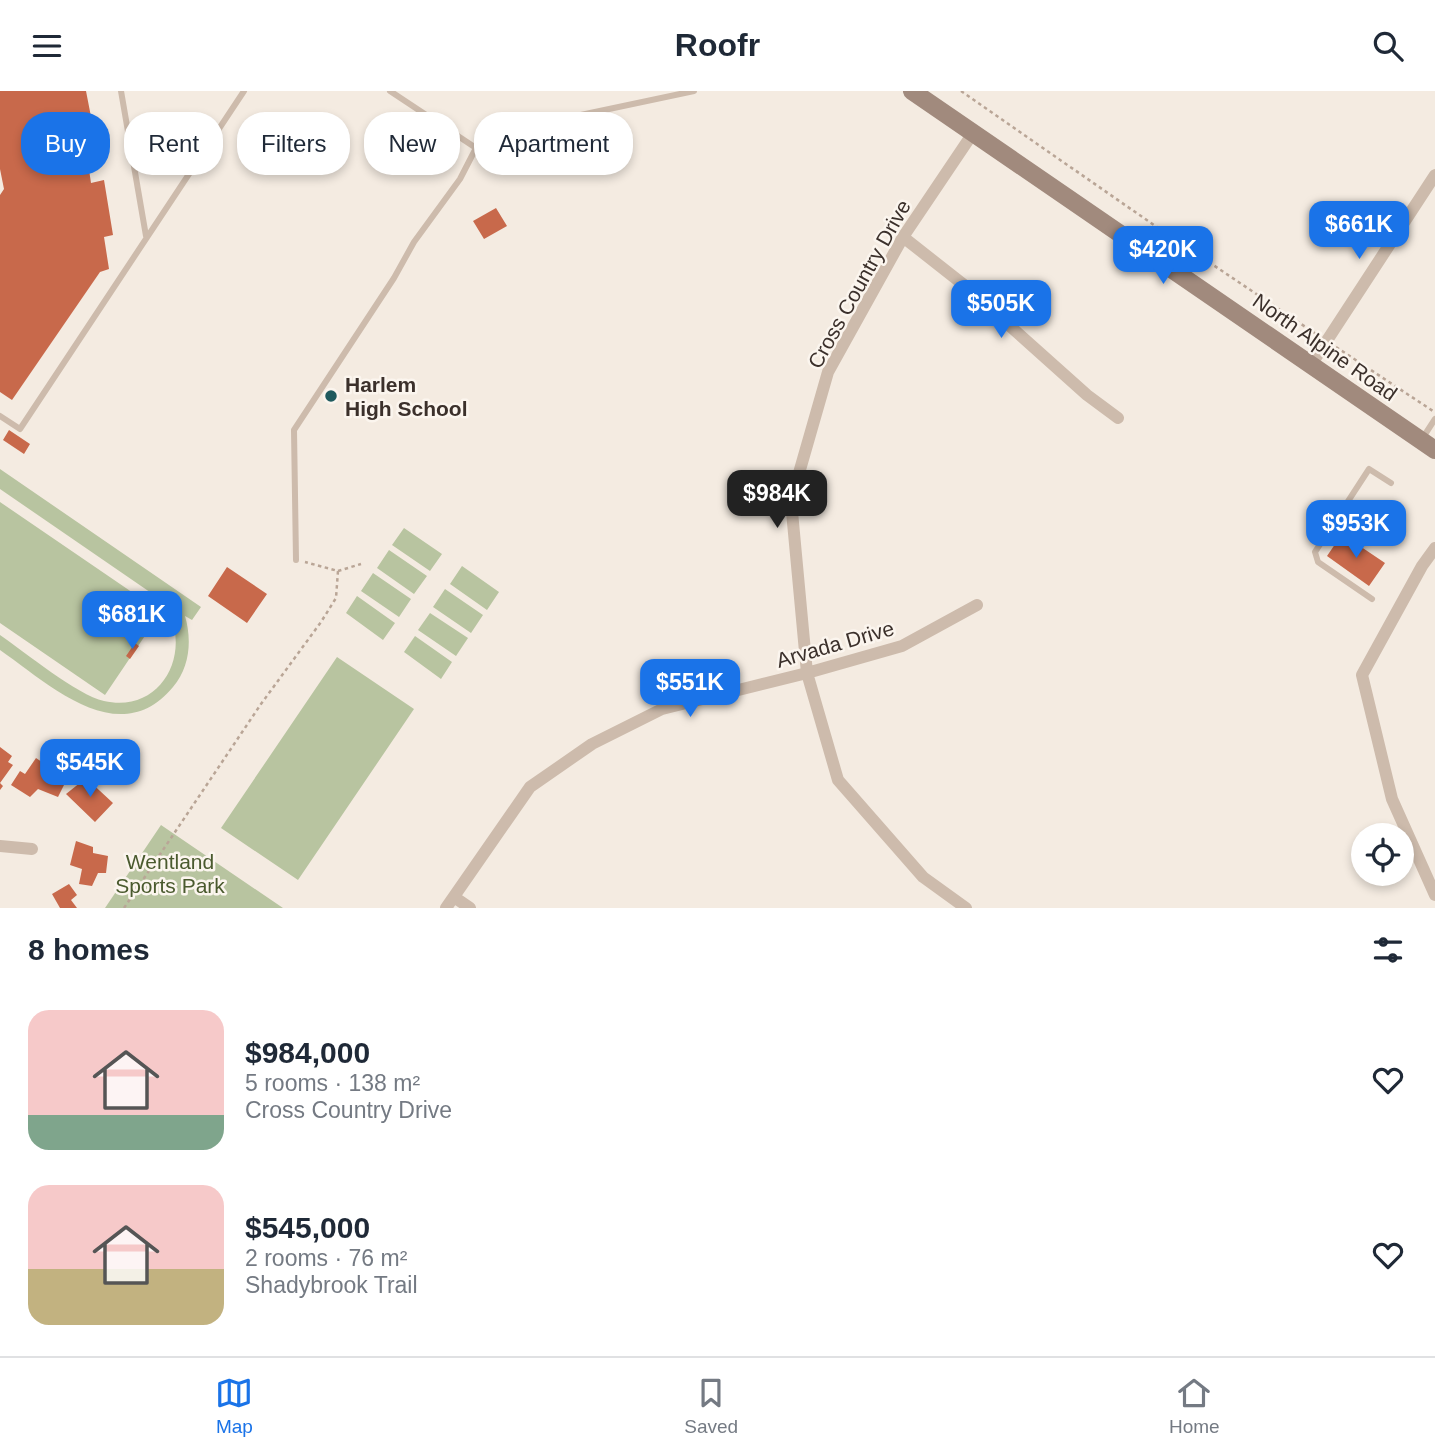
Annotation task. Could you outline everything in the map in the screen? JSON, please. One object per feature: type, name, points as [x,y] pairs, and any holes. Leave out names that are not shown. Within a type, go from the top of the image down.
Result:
[{"type":"main road","name":"North Alpine Road","points":[[912,91],[1428,445]]},
{"type":"street","name":"Cross Country Drive","points":[[966,908],[923,877],[838,780],[807,673],[791,501],[828,372],[903,237],[973,133]]},
{"type":"street","points":[[1311,365],[1435,175]]},
{"type":"street","points":[[903,237],[964,285],[1087,395],[1118,418]]},
{"type":"street","points":[[1435,548],[1422,566],[1362,675],[1392,799],[1435,895]]},
{"type":"street","name":"Arvada Drive","points":[[450,903],[530,787],[592,744],[662,709],[902,646],[978,605]]},
{"type":"street","points":[[0,846],[32,849]]},
{"type":"street","points":[[450,903],[470,908]]},
{"type":"lane","points":[[121,91],[146,236]]},
{"type":"lane","points":[[0,416],[20,429],[244,91]]},
{"type":"lane","points":[[390,91],[474,147]]},
{"type":"lane","points":[[595,112],[694,91]]},
{"type":"lane","points":[[296,559],[294,430],[394,278],[414,242],[460,179],[474,152]]},
{"type":"lane","points":[[1428,445],[1435,419]]},
{"type":"lane","points":[[1372,599],[1318,562],[1315,552],[1369,469],[1391,483]]},
{"type":"path","points":[[961,91],[1135,213],[1435,413]]},
{"type":"path","points":[[296,559],[338,571],[360,564]]},
{"type":"path","points":[[124,908],[261,703],[321,622],[336,598],[338,571]]},
{"type":"green space","points":[[0,469],[201,607],[192,620],[185,616],[189,644],[179,679],[152,705],[130,713],[107,713],[85,706],[62,694],[0,650],[0,635],[80,691],[104,701],[125,702],[144,697],[158,687],[169,672],[175,655],[171,617],[160,599],[0,489]]},
{"type":"green space","points":[[0,502],[161,612],[105,695],[0,623]]},
{"type":"green space","points":[[404,528],[442,554],[430,571],[392,545]]},
{"type":"green space","points":[[389,550],[427,576],[414,594],[377,568]]},
{"type":"green space","points":[[462,566],[499,592],[487,610],[450,584]]},
{"type":"green space","points":[[373,573],[411,599],[399,617],[361,591]]},
{"type":"green space","points":[[445,589],[483,615],[471,633],[433,607]]},
{"type":"green space","points":[[357,596],[395,623],[383,640],[346,613]]},
{"type":"green space","points":[[430,613],[468,638],[456,656],[418,630]]},
{"type":"green space","points":[[415,636],[452,662],[441,679],[404,652]]},
{"type":"green space","points":[[337,657],[414,709],[298,880],[221,828]]},
{"type":"green space","name":"Wentland Sports Park","points":[[161,825],[283,908],[105,908]]},
{"type":"building","points":[[0,91],[86,91],[90,112],[21,112],[21,175],[90,175],[91,183],[104,180],[113,235],[104,237],[109,269],[100,272],[12,400],[0,392],[0,195],[4,189],[0,169]]},
{"type":"building","points":[[496,208],[507,226],[484,239],[473,221]]},
{"type":"building","points":[[9,430],[30,444],[24,454],[3,440]]},
{"type":"building","points":[[1342,534],[1385,563],[1369,586],[1327,556]]},
{"type":"building","points":[[227,567],[267,594],[247,623],[208,596]]},
{"type":"building","points":[[135,643],[139,646],[130,659],[126,656]]},
{"type":"building","points":[[0,747],[12,756],[8,762],[13,765],[0,783]]},
{"type":"building","points":[[36,758],[67,779],[58,797],[38,789],[30,797],[11,785],[20,771],[25,774]]},
{"type":"building","points":[[86,778],[113,803],[95,822],[66,794]]},
{"type":"building","points":[[76,841],[93,847],[93,853],[108,856],[106,873],[98,873],[92,886],[79,884],[82,869],[70,865]]},
{"type":"building","points":[[69,884],[77,895],[71,900],[77,908],[60,908],[52,894]]},
{"type":"place","name":"Harlem High School","points":[[331,396]]}]
